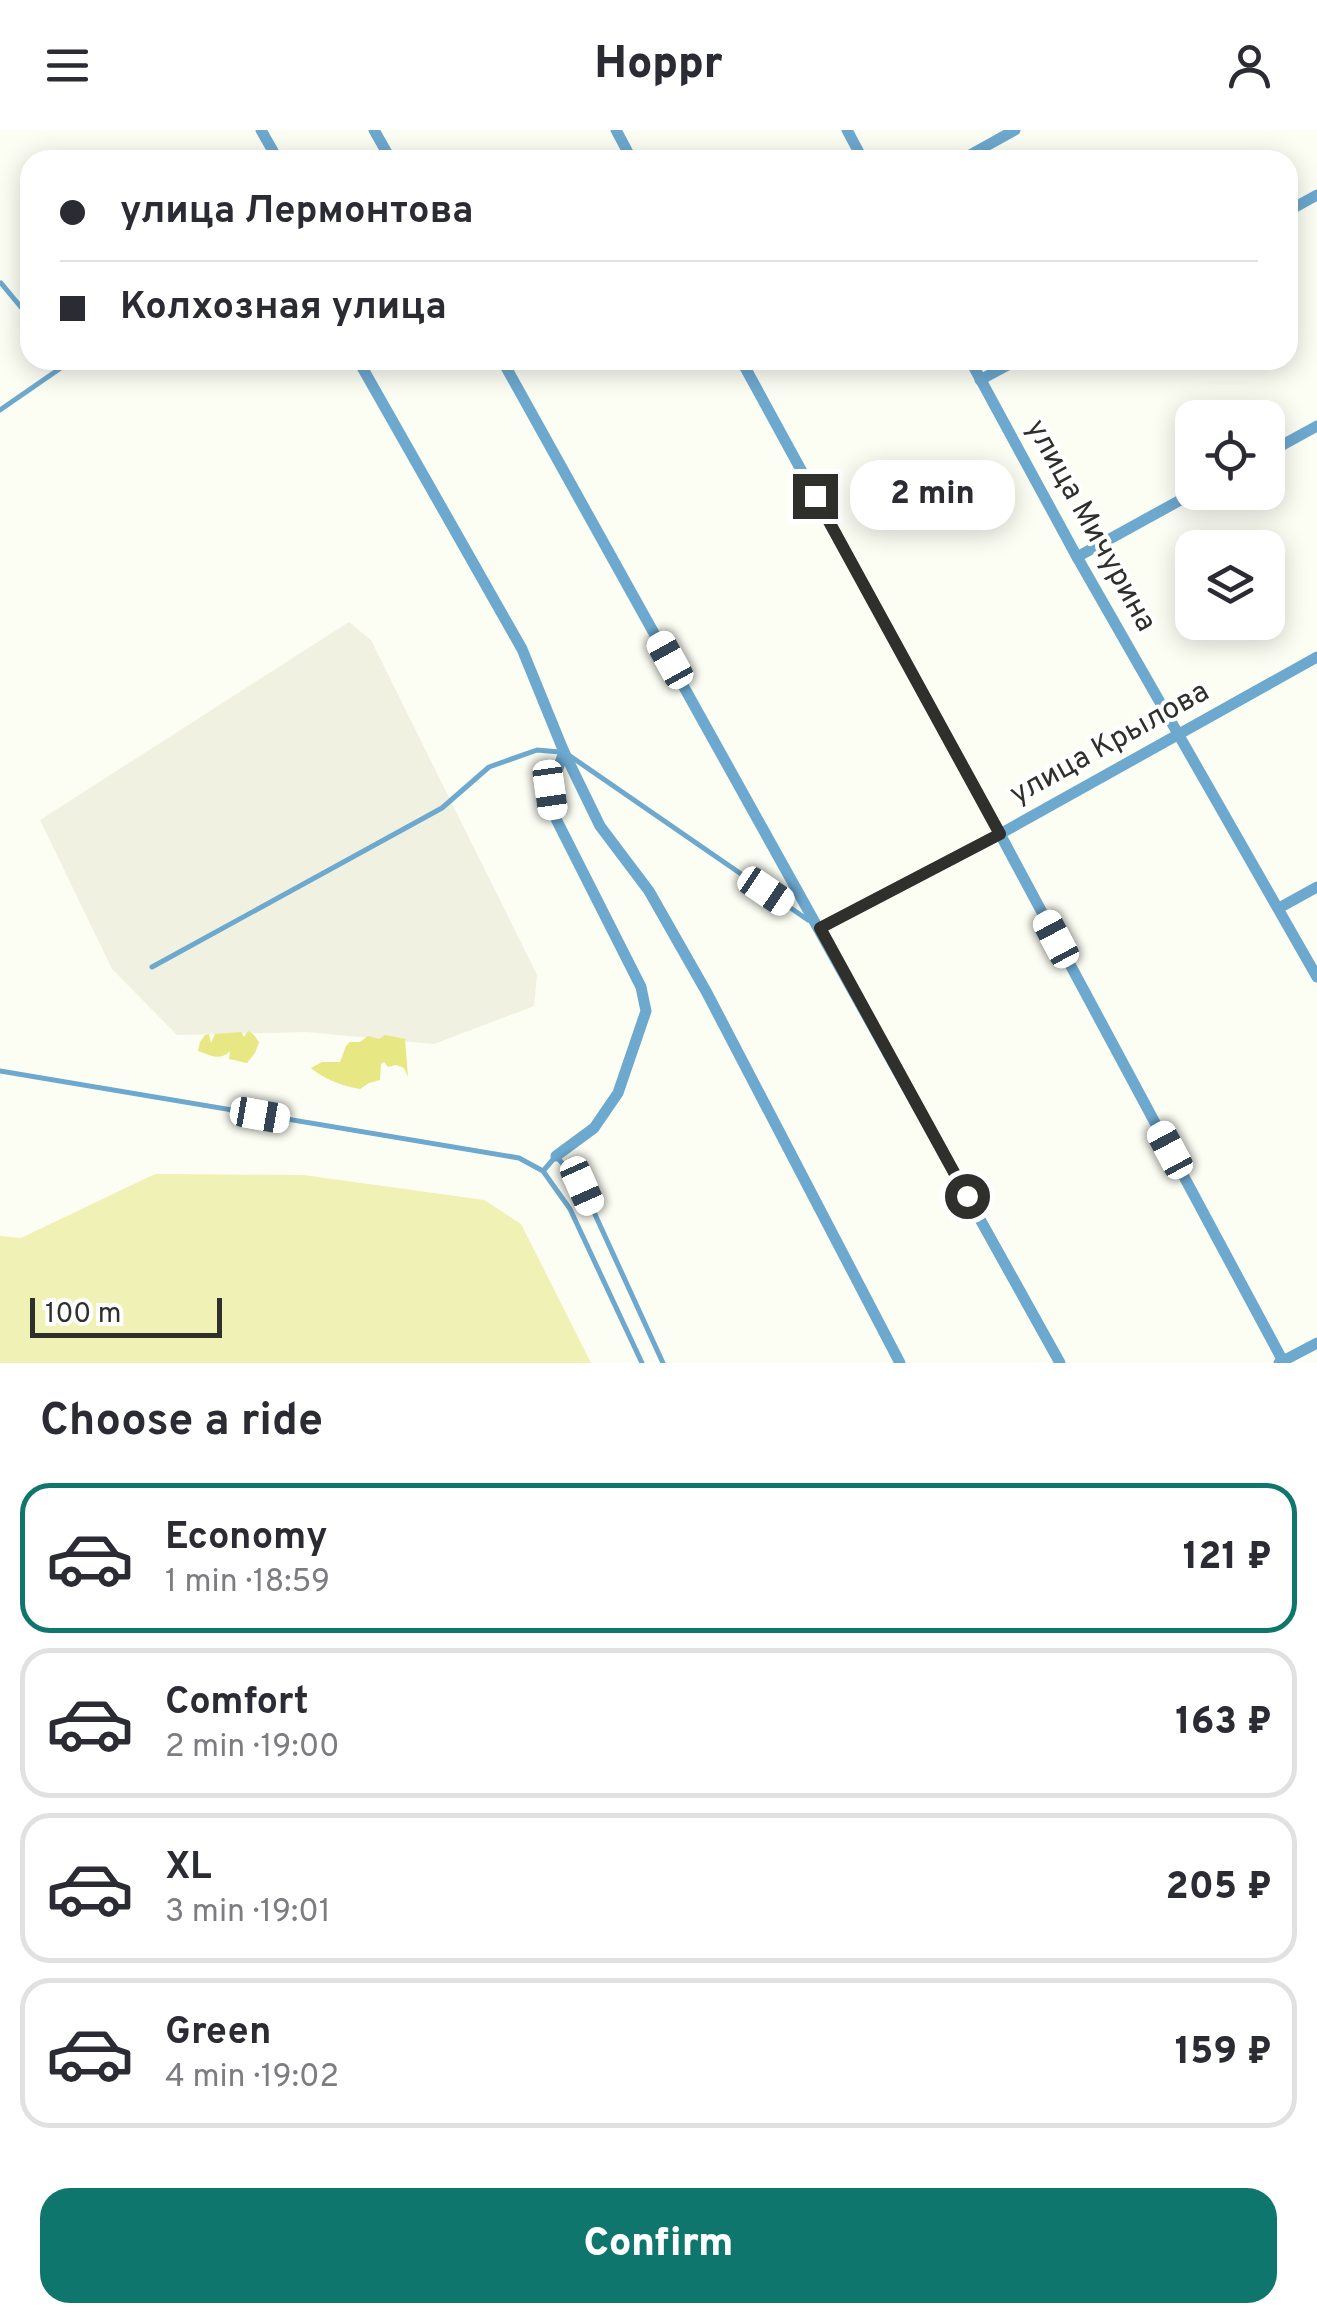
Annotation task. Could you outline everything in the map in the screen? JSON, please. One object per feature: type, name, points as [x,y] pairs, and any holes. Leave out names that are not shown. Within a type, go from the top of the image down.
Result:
[{"type":"street","points":[[978,150],[1015,130]]},
{"type":"street","points":[[364,370],[522,649],[564,752],[600,826],[649,891],[707,993],[900,1363]]},
{"type":"street","points":[[508,370],[1060,1363]]},
{"type":"street","points":[[746,370],[1282,1362],[1317,1343]]},
{"type":"street","name":"улица Мичурина","points":[[975,370],[1317,977]]},
{"type":"street","points":[[980,380],[998,370]]},
{"type":"street","points":[[1285,444],[1317,426]]},
{"type":"street","points":[[1077,557],[1175,503]]},
{"type":"street","name":"улица Крылова","points":[[820,928],[1000,834],[1317,657]]},
{"type":"street","points":[[556,1156],[594,1128],[618,1094],[646,1011],[642,987],[554,812],[550,790],[564,752]]},
{"type":"street","points":[[1279,908],[1317,886]]},
{"type":"lane","points":[[1,283],[20,306]]},
{"type":"lane","points":[[0,410],[56,370]]},
{"type":"lane","points":[[152,967],[442,808],[489,767],[537,750],[564,752],[820,928]]},
{"type":"lane","points":[[0,1071],[520,1158],[543,1170],[570,1209],[642,1363]]},
{"type":"lane","points":[[543,1170],[556,1156],[582,1186],[663,1363]]},
{"type":"shaded area","points":[[349,622],[371,640],[537,975],[534,1006],[434,1044],[307,1032],[177,1035],[112,969],[40,820]]},
{"type":"shaded area","points":[[248,1031],[259,1042],[247,1063],[229,1059],[230,1051],[219,1057],[198,1051],[205,1035],[209,1034],[211,1043],[215,1034],[241,1032],[244,1037]]},
{"type":"shaded area","points":[[385,1035],[405,1039],[408,1077],[404,1068],[388,1067],[384,1062],[380,1080],[360,1089],[322,1076],[311,1068],[322,1062],[340,1062],[350,1042]]},
{"type":"green space","points":[[155,1174],[303,1175],[484,1200],[521,1224],[591,1363],[0,1363],[0,1236],[21,1238]]},
{"type":"route","points":[[815,496],[1000,834],[820,928],[967,1196]]}]
